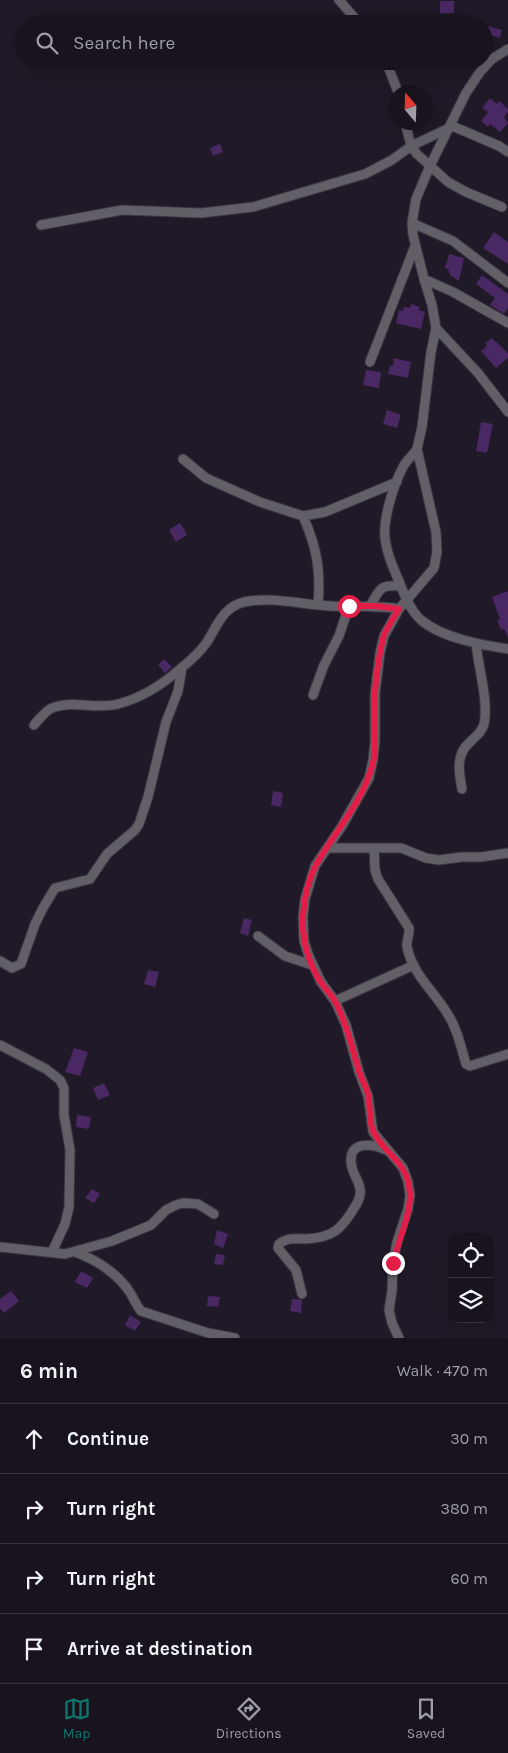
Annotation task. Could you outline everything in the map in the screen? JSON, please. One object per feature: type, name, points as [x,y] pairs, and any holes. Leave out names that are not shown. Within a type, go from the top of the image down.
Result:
[{"type":"street","points":[[339,0],[352,15]]},
{"type":"street","points":[[493,58],[508,49]]},
{"type":"street","points":[[389,70],[395,85]]},
{"type":"street","points":[[399,1338],[392,1323],[389,1310],[393,1263],[405,1222],[410,1195],[408,1182],[403,1168],[373,1132],[368,1096],[346,1025],[335,1001],[321,982],[312,964],[304,940],[303,917],[305,899],[315,866],[342,826],[369,778],[375,741],[375,694],[380,653],[387,630],[399,609],[434,568],[438,552],[436,532],[417,449],[422,427],[431,352],[436,328],[432,305],[415,246],[412,223],[416,199],[430,166],[466,92],[482,70]]},
{"type":"street","points":[[41,226],[122,210],[201,213],[253,208],[365,174],[392,160],[411,146],[449,127],[499,146],[508,152]]},
{"type":"street","points":[[407,130],[411,146],[417,154],[448,182],[466,192],[502,207]]},
{"type":"street","points":[[412,223],[453,241],[508,283]]},
{"type":"street","points":[[370,362],[415,246]]},
{"type":"street","points":[[424,279],[453,292],[508,323]]},
{"type":"street","points":[[436,328],[478,373],[508,412]]},
{"type":"street","points":[[417,449],[403,466],[385,523],[385,538],[406,600],[422,622],[449,635],[508,649]]},
{"type":"street","points":[[184,459],[206,478],[260,502],[303,516],[325,512],[397,482]]},
{"type":"street","points":[[303,516],[317,555],[318,605]]},
{"type":"street","points":[[370,606],[380,589],[388,585],[400,586]]},
{"type":"street","points":[[34,725],[50,709],[59,706],[117,704],[147,692],[164,682],[182,668],[204,646],[222,616],[229,609],[242,602],[269,600],[318,605],[370,606],[399,609]]},
{"type":"street","points":[[313,695],[324,665],[339,636],[349,606]]},
{"type":"street","points":[[462,789],[459,762],[461,753],[484,725],[485,710],[476,642]]},
{"type":"street","points":[[0,963],[12,968],[21,964],[35,924],[55,888],[90,879],[107,854],[135,830],[148,797],[166,722],[178,690],[182,668]]},
{"type":"street","points":[[328,848],[401,848],[426,858],[439,860],[508,853]]},
{"type":"street","points":[[374,848],[375,870],[378,879],[409,928],[409,935],[406,940],[417,974],[438,998],[448,1014],[458,1036],[467,1066],[483,1063],[508,1054]]},
{"type":"street","points":[[258,936],[285,956],[312,964]]},
{"type":"street","points":[[335,1001],[414,965]]},
{"type":"street","points":[[0,1044],[46,1069],[60,1080],[64,1088],[64,1115],[70,1150],[69,1207],[65,1224],[52,1252]]},
{"type":"street","points":[[302,1294],[296,1270],[278,1248],[279,1244],[290,1238],[324,1237],[332,1234],[360,1197],[359,1181],[351,1162],[354,1150],[357,1147],[376,1145],[389,1151]]},
{"type":"street","points":[[0,1247],[65,1254],[112,1241],[151,1225],[166,1210],[183,1203],[198,1204],[214,1214]]},
{"type":"street","points":[[75,1252],[88,1256],[115,1276],[130,1292],[135,1304],[141,1311],[208,1333],[235,1338]]},
{"type":"building","points":[[440,1],[454,1],[454,13],[440,13]]},
{"type":"building","points":[[493,28],[502,30],[500,38],[493,36]]},
{"type":"building","points":[[490,98],[497,104],[499,101],[508,109],[504,117],[508,123],[500,132],[490,124],[488,127],[481,121],[488,112],[482,108]]},
{"type":"building","points":[[220,144],[223,152],[213,156],[210,148]]},
{"type":"building","points":[[494,232],[508,242],[508,264],[483,248]]},
{"type":"building","points":[[449,254],[464,258],[459,281],[450,275],[448,269],[445,268]]},
{"type":"building","points":[[482,275],[508,294],[508,308],[504,314],[490,305],[495,298],[476,284]]},
{"type":"building","points":[[411,304],[420,307],[419,310],[425,312],[421,329],[396,323],[399,310],[403,311],[404,307],[410,308]]},
{"type":"building","points":[[492,338],[508,353],[508,358],[496,368],[481,351],[487,346],[485,343]]},
{"type":"building","points":[[394,358],[411,362],[408,378],[388,374],[390,366],[393,366]]},
{"type":"building","points":[[366,370],[381,372],[379,388],[363,385]]},
{"type":"building","points":[[387,410],[401,415],[397,428],[383,424]]},
{"type":"building","points":[[481,422],[493,424],[487,453],[476,451]]},
{"type":"building","points":[[180,523],[187,535],[176,542],[169,530]]},
{"type":"building","points":[[508,591],[508,638],[504,629],[501,630],[497,620],[500,619],[492,597]]},
{"type":"building","points":[[164,659],[172,667],[165,673],[158,665]]},
{"type":"building","points":[[273,791],[283,793],[281,807],[271,805]]},
{"type":"building","points":[[244,918],[252,920],[248,936],[240,933]]},
{"type":"building","points":[[148,970],[159,972],[155,987],[144,984]]},
{"type":"building","points":[[74,1048],[88,1052],[80,1076],[65,1072]]},
{"type":"building","points":[[104,1083],[110,1095],[98,1100],[93,1088]]},
{"type":"building","points":[[77,1115],[91,1117],[89,1129],[76,1127]]},
{"type":"building","points":[[92,1189],[100,1194],[94,1203],[85,1198]]},
{"type":"building","points":[[217,1230],[228,1234],[223,1248],[214,1244]]},
{"type":"building","points":[[216,1254],[225,1255],[223,1265],[214,1264]]},
{"type":"building","points":[[81,1271],[93,1278],[87,1288],[75,1282]]},
{"type":"building","points":[[11,1291],[19,1301],[4,1313],[0,1308],[0,1299]]},
{"type":"building","points":[[208,1296],[220,1297],[218,1307],[207,1306]]},
{"type":"building","points":[[292,1299],[302,1300],[301,1313],[290,1311]]},
{"type":"building","points":[[130,1315],[141,1322],[135,1331],[125,1325]]},
{"type":"route","points":[[349,606],[376,606],[399,609],[384,636],[380,653],[375,694],[375,741],[369,778],[342,826],[315,866],[305,899],[303,917],[304,940],[312,964],[321,982],[335,1001],[346,1025],[368,1096],[373,1132],[395,1156],[403,1168],[408,1182],[410,1195],[408,1209],[393,1263]]}]
